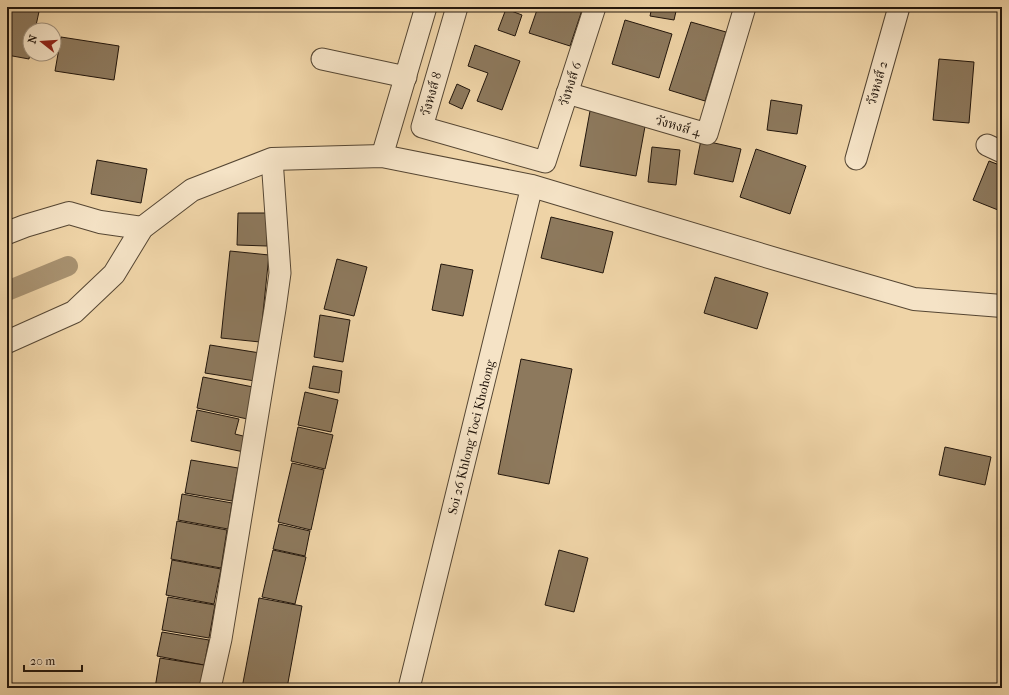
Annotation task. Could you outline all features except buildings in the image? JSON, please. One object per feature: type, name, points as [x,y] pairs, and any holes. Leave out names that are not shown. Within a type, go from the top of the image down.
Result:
[{"type":"street","points":[[382,156],[426,7]]},
{"type":"street","name":"วังหงส์ 8","points":[[457,7],[422,127],[544,162]]},
{"type":"street","name":"วังหงส์ 6","points":[[544,162],[595,7]]},
{"type":"street","name":"วังหงส์ 4","points":[[567,93],[707,134],[746,7]]},
{"type":"street","name":"วังหงส์ 2","points":[[856,159],[899,7]]},
{"type":"street","points":[[322,59],[406,77]]},
{"type":"street","points":[[7,342],[74,312],[114,274],[142,228],[192,190],[272,159],[382,156],[532,186],[914,299],[1002,306]]},
{"type":"street","points":[[210,688],[221,639],[280,273],[272,159]]},
{"type":"street","name":"Soi 26 Khlong Toei Khohong","points":[[409,688],[532,186]]},
{"type":"street","points":[[7,233],[69,213],[100,222],[142,228]]},
{"type":"waterway","points":[[7,291],[68,266]]}]
